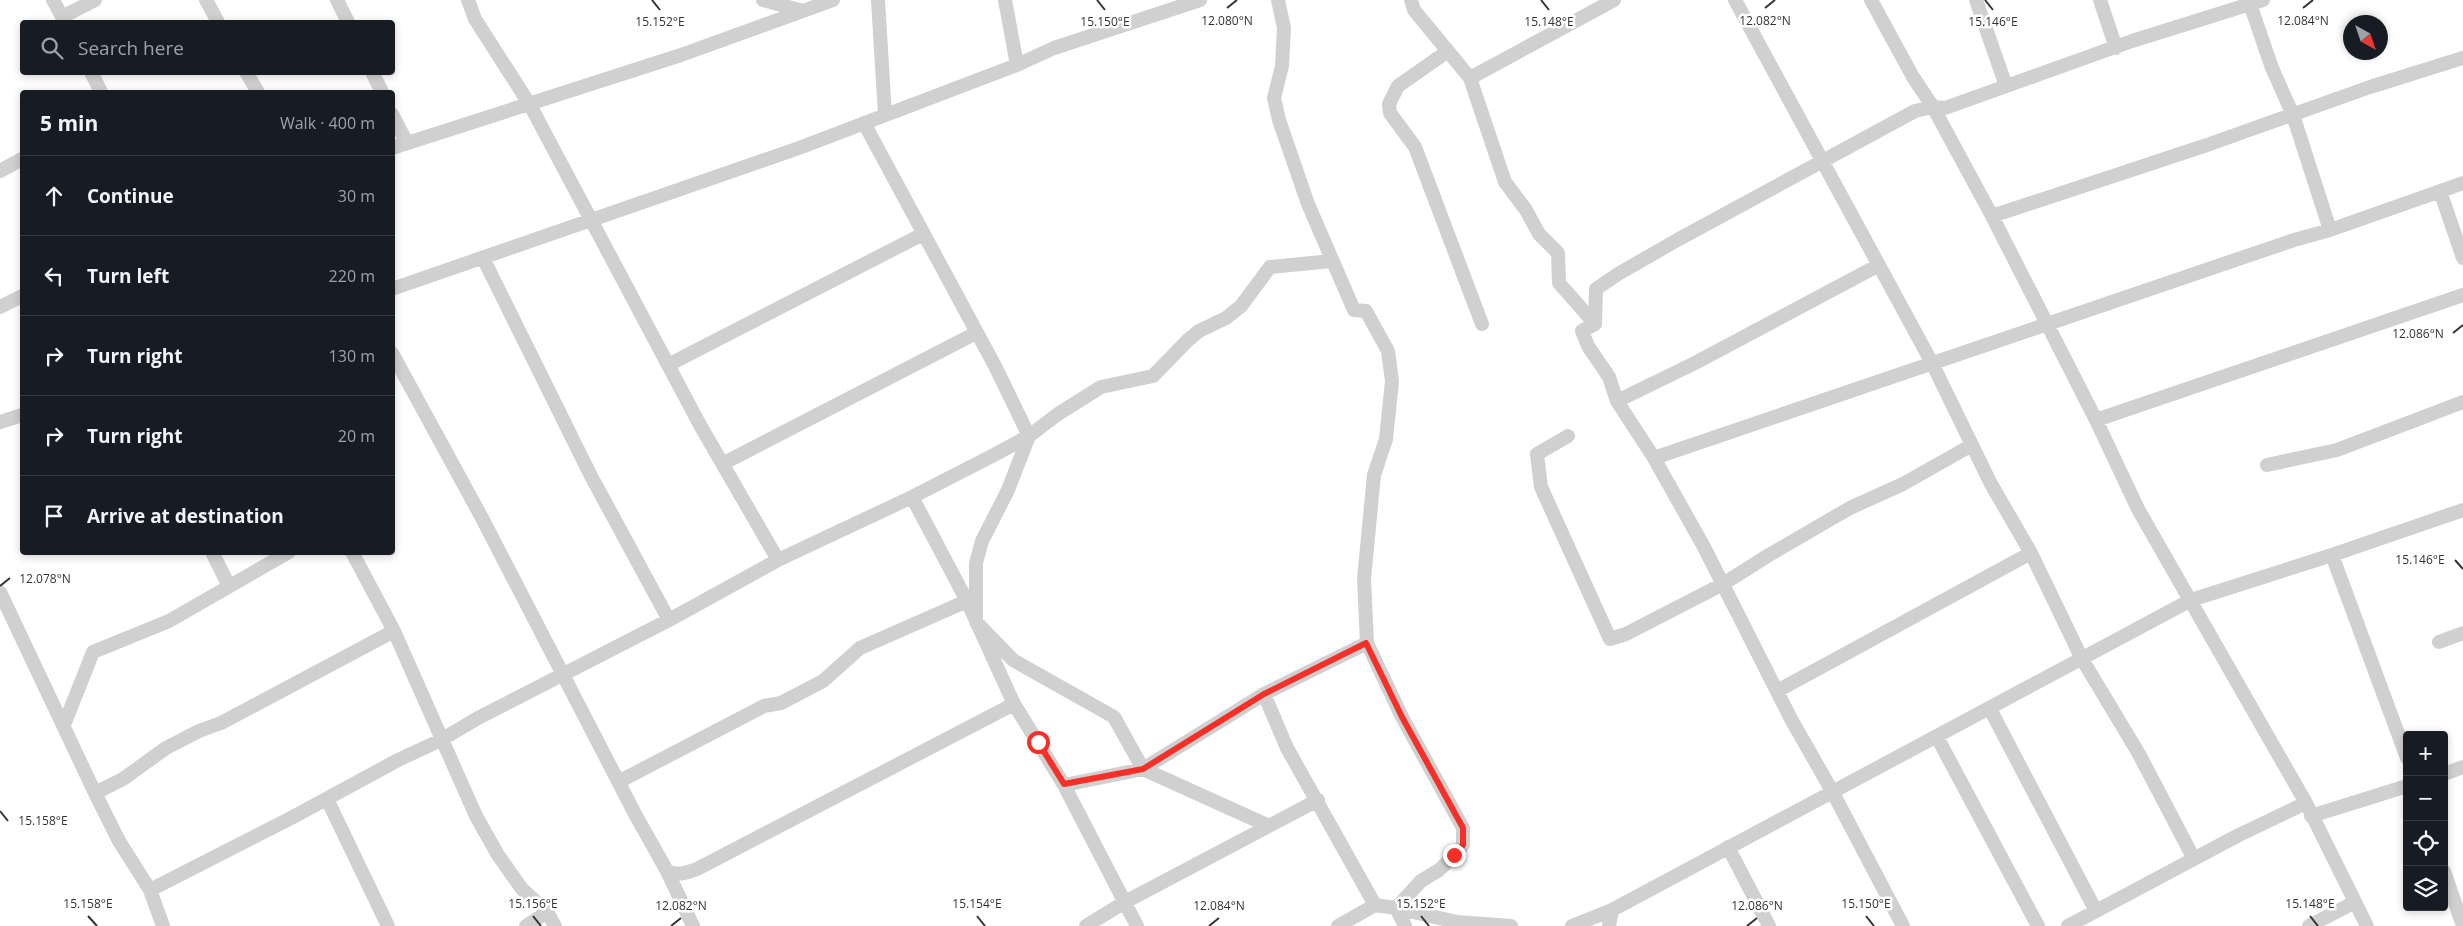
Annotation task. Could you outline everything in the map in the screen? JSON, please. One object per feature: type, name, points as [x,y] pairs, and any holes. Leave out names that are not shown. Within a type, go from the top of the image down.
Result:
[{"type":"street","points":[[53,0],[63,20],[95,0]]},
{"type":"street","points":[[206,0],[217,20]]},
{"type":"street","points":[[337,0],[347,20]]},
{"type":"street","points":[[468,0],[475,19],[530,105],[593,220],[668,365],[778,560]]},
{"type":"street","points":[[763,0],[804,12]]},
{"type":"street","points":[[395,147],[530,105],[804,12],[833,0]]},
{"type":"street","points":[[878,0],[886,115]]},
{"type":"street","points":[[1005,0],[1016,65]]},
{"type":"street","points":[[395,288],[593,220],[886,115],[1016,65],[1054,48],[1200,0]]},
{"type":"street","points":[[1278,0],[1284,28],[1282,66],[1274,98],[1276,106],[1308,204],[1354,310],[1366,311],[1388,351],[1392,381],[1386,439],[1374,475],[1364,579],[1366,643],[1402,717],[1463,828],[1463,845],[1459,850],[1439,870],[1421,881],[1396,908]]},
{"type":"street","points":[[1411,0],[1414,10],[1470,78],[1506,182],[1526,210],[1539,234],[1558,253],[1559,283],[1595,324]]},
{"type":"street","points":[[1470,78],[1614,0]]},
{"type":"street","points":[[1735,0],[1932,363],[1972,446],[2031,554],[2082,659],[2139,754],[2194,859]]},
{"type":"street","points":[[1871,0],[1933,107],[1992,216],[2096,420],[2138,509],[2308,809],[2367,926]]},
{"type":"street","points":[[1976,0],[2006,86]]},
{"type":"street","points":[[2100,0],[2116,48]]},
{"type":"street","points":[[1595,324],[1596,289],[1618,274],[1822,160],[1915,111],[1933,107],[1946,108],[2116,48],[2257,2],[2272,68],[2293,115],[2330,230]]},
{"type":"street","points":[[1448,51],[1398,86],[1389,104],[1390,113],[1415,147],[1482,324]]},
{"type":"street","points":[[1992,216],[2293,115],[2370,87],[2463,58]]},
{"type":"street","points":[[92,75],[100,90]]},
{"type":"street","points":[[248,75],[257,90]]},
{"type":"street","points":[[374,75],[381,90]]},
{"type":"street","points":[[395,120],[407,143]]},
{"type":"street","points":[[864,123],[995,366],[1029,436],[1008,490],[982,541],[976,563],[976,622],[1013,660],[1114,717],[1143,769],[1269,826]]},
{"type":"street","points":[[0,171],[20,160]]},
{"type":"street","points":[[1654,458],[1932,363],[1952,358],[2045,323],[2285,243],[2330,230],[2463,183]]},
{"type":"street","points":[[2440,192],[2463,258]]},
{"type":"street","points":[[668,365],[923,234]]},
{"type":"street","points":[[483,258],[591,476],[669,620]]},
{"type":"street","points":[[150,890],[327,799],[398,760],[441,740],[478,718],[669,620],[778,560],[912,497],[1029,436],[1058,414],[1101,387],[1153,376],[1199,331],[1226,318],[1241,306],[1270,267],[1332,261]]},
{"type":"street","points":[[1618,401],[1879,265]]},
{"type":"street","points":[[2096,420],[2463,295]]},
{"type":"street","points":[[0,306],[20,297]]},
{"type":"street","points":[[1595,324],[1582,330],[1588,346],[1608,376],[1618,401],[1654,458],[1723,584],[1791,719],[1832,791],[1903,926]]},
{"type":"street","points":[[724,463],[976,333]]},
{"type":"street","points":[[395,359],[620,781],[667,871],[693,926]]},
{"type":"street","points":[[2267,465],[2337,450],[2463,402]]},
{"type":"street","points":[[0,422],[20,416]]},
{"type":"street","points":[[1568,436],[1537,454],[1542,487],[1610,639],[1626,634],[1723,584],[1769,554],[1850,508],[1903,484],[1972,446]]},
{"type":"street","points":[[912,497],[967,601],[1014,704],[1064,784],[1137,926]]},
{"type":"street","points":[[1572,926],[1612,910],[2191,600],[2332,555],[2463,510]]},
{"type":"street","points":[[1777,690],[2031,554]]},
{"type":"street","points":[[214,555],[230,586]]},
{"type":"street","points":[[64,725],[93,652],[169,621],[284,555]]},
{"type":"street","points":[[354,555],[394,631],[476,816],[498,856],[522,889],[546,912],[555,926]]},
{"type":"street","points":[[2332,555],[2403,747]]},
{"type":"street","points":[[0,592],[119,841],[150,890],[163,926]]},
{"type":"street","points":[[620,781],[764,706],[781,703],[802,694],[823,681],[860,648],[967,601]]},
{"type":"street","points":[[95,793],[123,779],[166,748],[198,731],[221,723],[394,631]]},
{"type":"street","points":[[2439,642],[2463,633]]},
{"type":"street","points":[[1064,784],[1143,769],[1264,694],[1366,643]]},
{"type":"street","points":[[1264,694],[1287,748],[1318,800],[1375,905]]},
{"type":"street","points":[[667,871],[674,874],[685,874],[697,869],[1014,704]]},
{"type":"street","points":[[1990,709],[2096,911]]},
{"type":"street","points":[[1937,737],[2038,926]]},
{"type":"street","points":[[2448,773],[2463,767]]},
{"type":"street","points":[[2068,926],[2194,859],[2308,809],[2403,787]]},
{"type":"street","points":[[327,799],[388,926]]},
{"type":"street","points":[[1086,926],[1125,902],[1318,800]]},
{"type":"street","points":[[1728,847],[1769,926]]},
{"type":"street","points":[[2448,883],[2463,926]]},
{"type":"street","points":[[2309,926],[2355,902]]},
{"type":"street","points":[[1338,926],[1375,905],[1457,922],[1511,926]]},
{"type":"street","points":[[1396,908],[1405,926]]},
{"type":"street","points":[[1608,926],[1612,910]]},
{"type":"street","points":[[526,926],[546,912]]},
{"type":"route","points":[[1038,742],[1064,784],[1143,769],[1264,694],[1366,643],[1402,717],[1434,771],[1463,828],[1463,845],[1454,855]]}]
